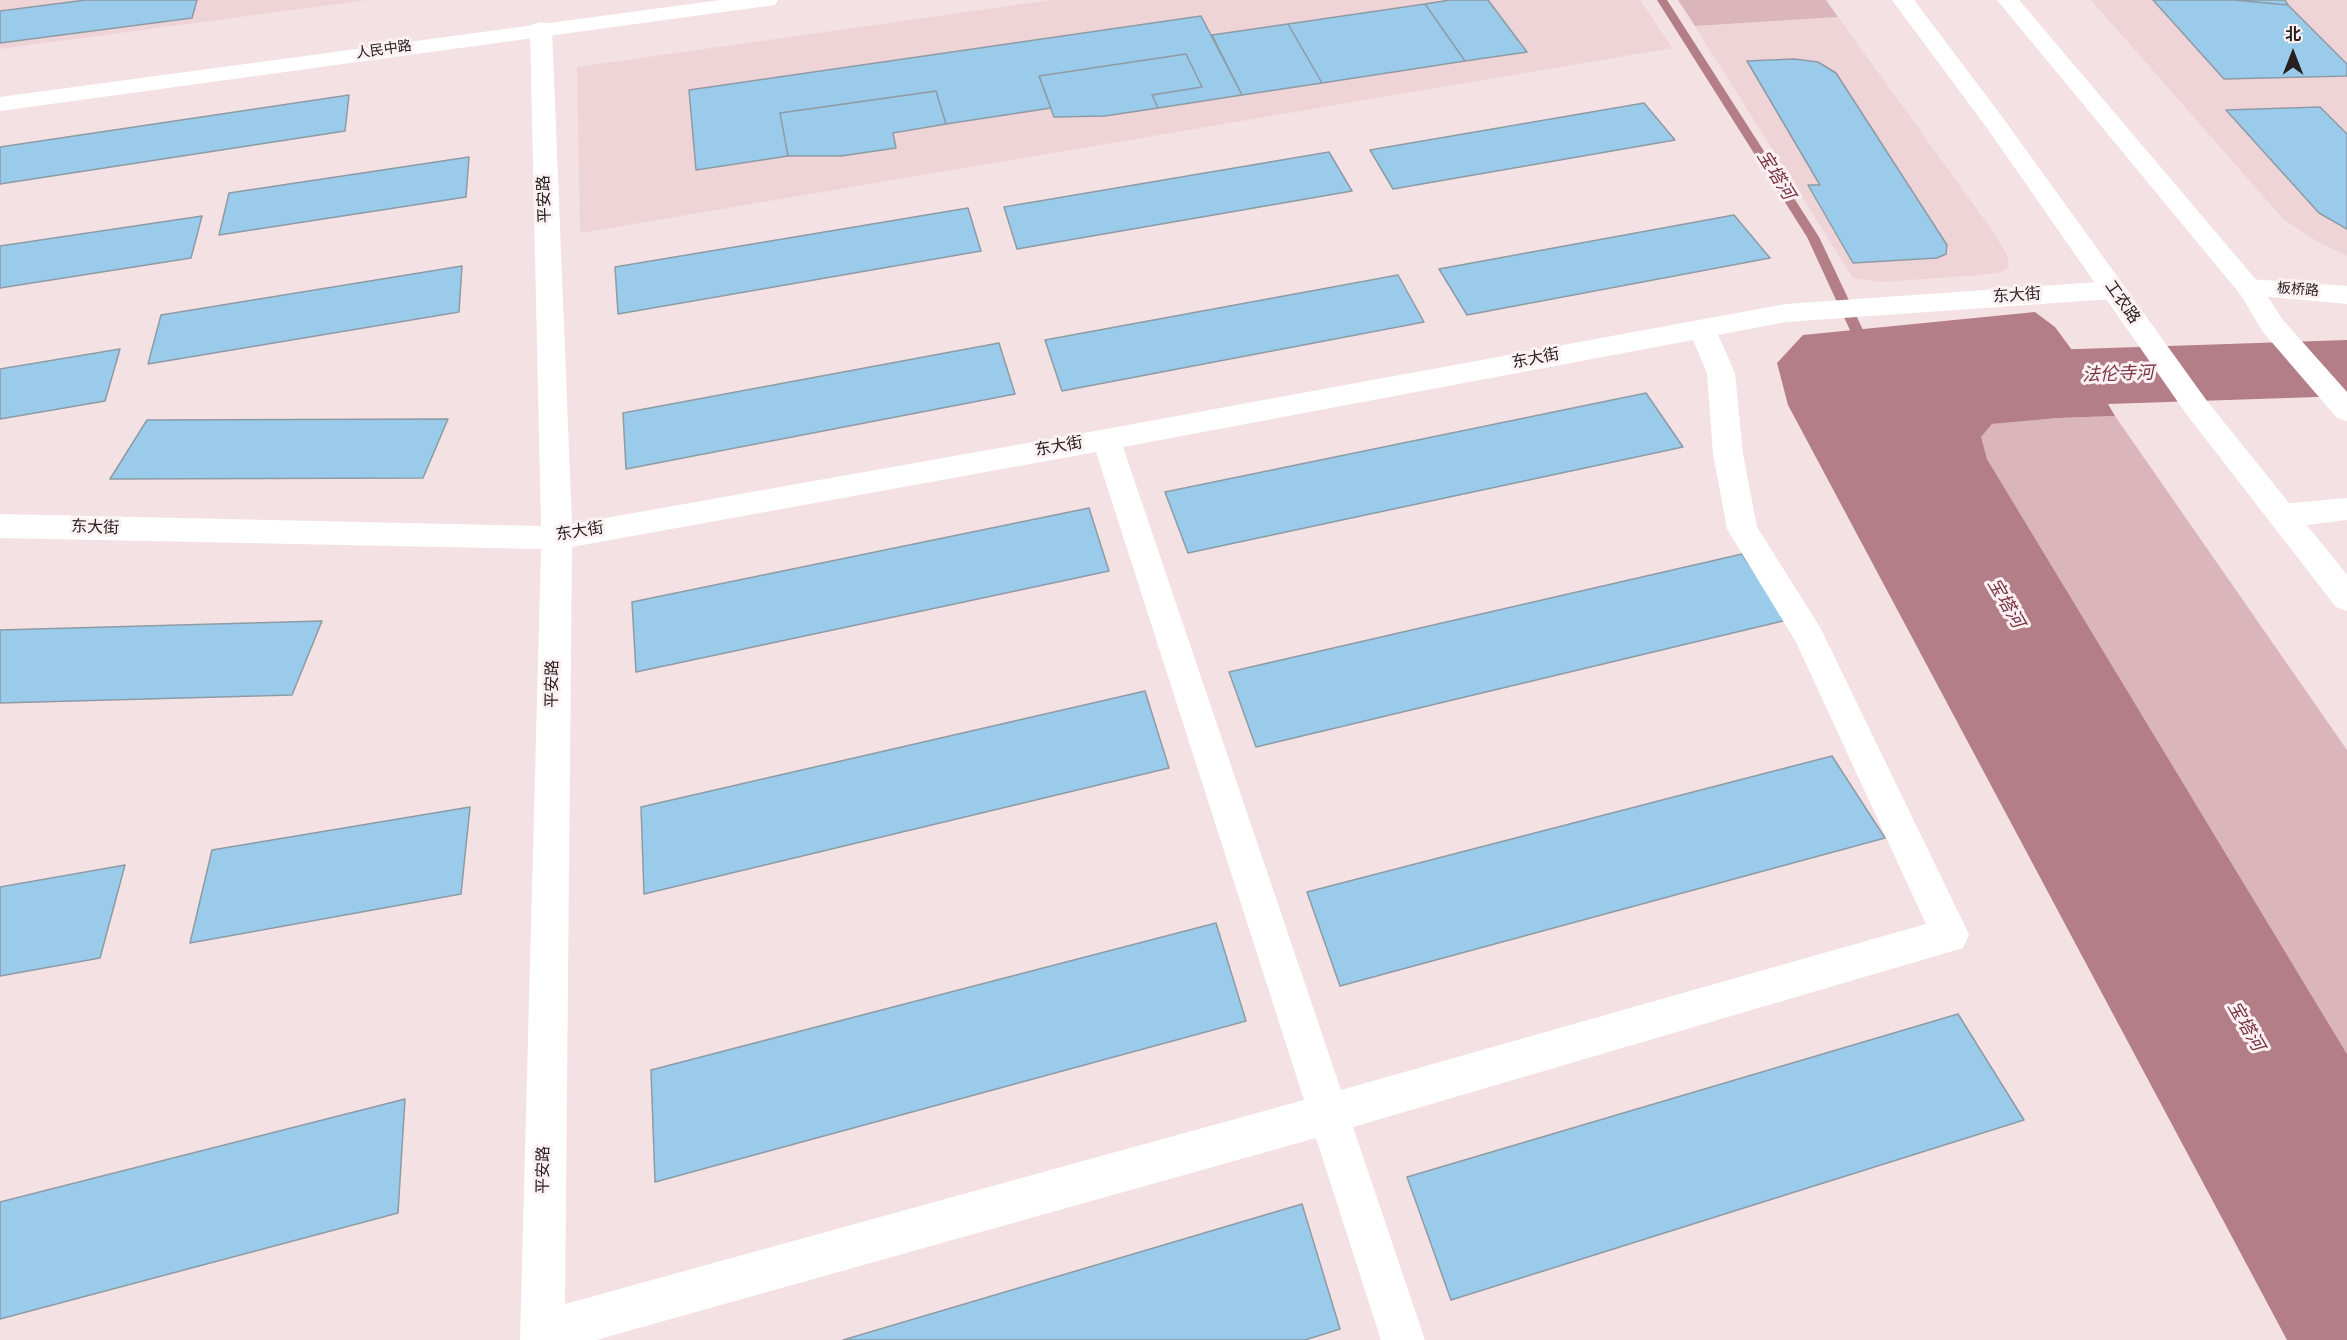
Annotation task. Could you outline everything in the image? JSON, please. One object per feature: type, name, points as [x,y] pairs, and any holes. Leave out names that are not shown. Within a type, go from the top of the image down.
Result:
[{"type":"street","name":"人民中路","points":[[261,47],[618,0]]},
{"type":"street","name":"人民中路","points":[[0,104],[767,0]]},
{"type":"street","name":"工农路","points":[[1903,0],[1995,123],[2197,408],[2347,598]]},
{"type":"street","points":[[2008,0],[2248,288],[2273,326],[2344,407]]},
{"type":"street","name":"平安路","points":[[541,29],[557,538],[542,1336]]},
{"type":"street","name":"板桥路","points":[[2248,288],[2347,295]]},
{"type":"street","name":"东大街","points":[[0,526],[557,538],[1106,440],[1786,313],[2112,290]]},
{"type":"street","points":[[542,1336],[1950,935],[1809,636],[1742,529],[1728,453],[1721,373],[1702,329]]},
{"type":"street","points":[[1106,440],[1403,1340]]},
{"type":"street","points":[[2282,516],[2347,509]]},
{"type":"shaded area","points":[[0,0],[367,0],[0,49]]},
{"type":"shaded area","points":[[1052,0],[1640,0],[1672,48],[580,233],[577,67]]},
{"type":"shaded area","points":[[1678,0],[1826,0],[1838,17],[1695,26]]},
{"type":"shaded area","points":[[2091,0],[2347,0],[2347,256],[2318,242],[2284,220]]},
{"type":"shaded area","points":[[1838,17],[1994,233],[2007,255],[2009,267],[2001,272],[1980,275],[1881,282],[1853,278],[1695,26]]},
{"type":"shaded area","points":[[2115,416],[2347,750],[2347,1054],[1987,459],[1980,437],[1992,424]]},
{"type":"water","points":[[2035,312],[2055,327],[2094,380],[2115,416],[1992,424],[1981,437],[1987,459],[2347,1054],[2347,1340],[2287,1340],[1788,405],[1777,363],[1803,335]]},
{"type":"building","points":[[86,0],[197,0],[192,18],[0,43],[0,11]]},
{"type":"building","points":[[1450,0],[1488,0],[1527,52],[1465,61],[1425,4]]},
{"type":"building","points":[[2153,0],[2234,0],[2288,5],[2347,64],[2347,76],[2224,79]]},
{"type":"building","points":[[2234,0],[2285,0],[2288,5]]},
{"type":"building","points":[[1425,4],[1465,61],[1322,83],[1288,24]]},
{"type":"building","points":[[1201,16],[1242,95],[1158,108],[1152,95],[1202,87],[1186,54],[1039,76],[1051,108],[946,124],[936,91],[780,113],[788,156],[696,170],[689,90]]},
{"type":"building","points":[[1288,24],[1322,83],[1242,95],[1212,35]]},
{"type":"building","points":[[1186,54],[1202,87],[1152,95],[1158,108],[1105,116],[1054,117],[1039,76]]},
{"type":"building","points":[[1794,59],[1818,62],[1836,73],[1947,245],[1946,254],[1937,258],[1853,263],[1808,185],[1820,185],[1747,61]]},
{"type":"building","points":[[936,91],[946,124],[893,133],[896,148],[841,156],[788,156],[780,113]]},
{"type":"building","points":[[349,95],[345,131],[0,184],[0,147]]},
{"type":"building","points":[[1644,103],[1675,140],[1393,189],[1370,150]]},
{"type":"building","points":[[2320,107],[2347,134],[2347,229],[2319,213],[2226,110]]},
{"type":"building","points":[[1329,152],[1352,191],[1017,249],[1004,207]]},
{"type":"building","points":[[469,157],[466,197],[219,235],[229,193]]},
{"type":"building","points":[[968,208],[981,251],[618,314],[615,267]]},
{"type":"building","points":[[1734,215],[1770,258],[1467,315],[1439,269]]},
{"type":"building","points":[[202,216],[191,258],[0,288],[0,246]]},
{"type":"building","points":[[462,266],[459,312],[148,364],[161,315]]},
{"type":"building","points":[[1398,275],[1424,322],[1062,391],[1045,340]]},
{"type":"building","points":[[999,343],[1015,394],[626,469],[623,413]]},
{"type":"building","points":[[120,349],[105,401],[0,419],[0,369]]},
{"type":"building","points":[[1646,393],[1683,447],[1188,553],[1165,492]]},
{"type":"building","points":[[448,419],[423,478],[110,479],[147,420]]},
{"type":"building","points":[[1089,508],[1109,571],[636,672],[632,602]]},
{"type":"building","points":[[1742,554],[1787,620],[1256,747],[1229,672]]},
{"type":"building","points":[[322,621],[292,695],[0,703],[0,630]]},
{"type":"building","points":[[1145,691],[1169,768],[644,894],[641,807]]},
{"type":"building","points":[[1832,756],[1885,838],[1340,986],[1307,892]]},
{"type":"building","points":[[470,807],[461,894],[190,943],[212,850]]},
{"type":"building","points":[[125,865],[100,958],[0,976],[0,887]]},
{"type":"building","points":[[1216,923],[1246,1021],[655,1182],[651,1070]]},
{"type":"building","points":[[1958,1014],[2024,1120],[1451,1300],[1407,1177]]},
{"type":"building","points":[[405,1099],[398,1213],[0,1319],[0,1202]]},
{"type":"building","points":[[1302,1204],[1340,1329],[1305,1340],[843,1340]]},
{"type":"waterway","name":"宝塔河","points":[[1662,0],[1813,237],[1866,351]]},
{"type":"waterway","name":"法伦寺河","points":[[1961,392],[2018,379],[2347,368]]}]
